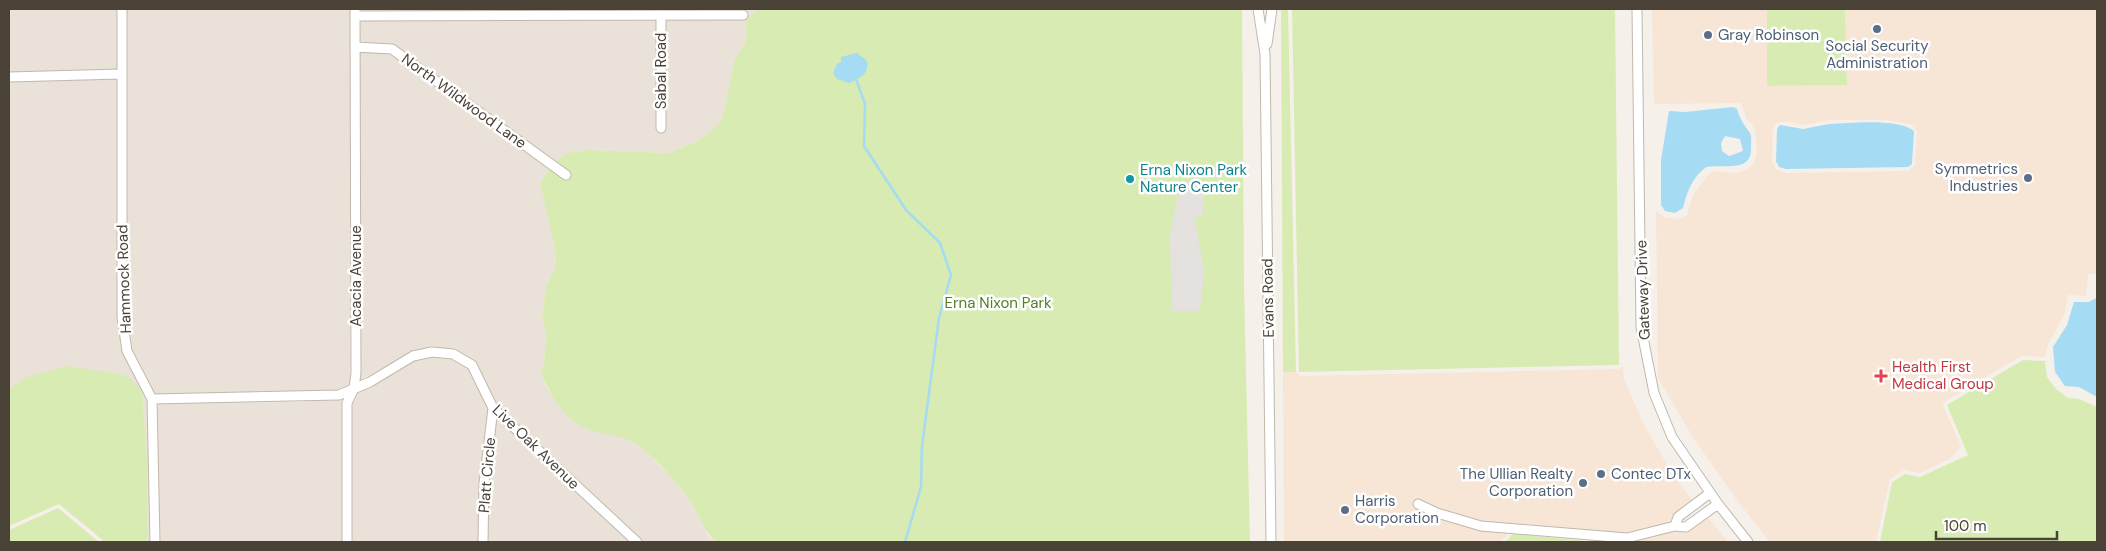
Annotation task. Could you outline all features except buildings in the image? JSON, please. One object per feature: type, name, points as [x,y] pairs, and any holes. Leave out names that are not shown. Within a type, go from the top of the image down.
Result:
[{"type":"street","name":"Hammock Road","points":[[122,9],[122,317],[127,351],[152,399],[155,542]]},
{"type":"street","name":"Evans Road","points":[[1258,9],[1265,54],[1271,542]]},
{"type":"street","name":"Evans Road","points":[[1265,54],[1272,9]]},
{"type":"street","name":"Gateway Drive","points":[[1637,9],[1641,327],[1654,393],[1672,437],[1710,493],[1748,542]]},
{"type":"street","points":[[355,12],[742,15]]},
{"type":"street","name":"Acacia Avenue","points":[[347,542],[347,403],[354,388],[355,12]]},
{"type":"street","name":"Sabal Road","points":[[661,15],[661,128]]},
{"type":"street","name":"North Wildwood Lane","points":[[355,47],[392,49],[566,175]]},
{"type":"street","points":[[9,77],[121,74]]},
{"type":"street","name":"Live Oak Avenue","points":[[152,399],[339,395],[370,382],[413,356],[432,352],[453,354],[472,365],[493,408],[637,542]]},
{"type":"street","name":"Platt Circle","points":[[483,542],[484,484],[493,408]]},
{"type":"street","points":[[1676,526],[1678,517],[1710,493]]},
{"type":"street","points":[[1418,504],[1437,513],[1481,526],[1627,538],[1676,526],[1686,526],[1718,504]]},
{"type":"shaded area","points":[[9,9],[118,9],[117,70],[9,72]]},
{"type":"shaded area","points":[[126,9],[351,9],[350,385],[338,391],[154,394],[131,349],[127,317]]},
{"type":"shaded area","points":[[360,9],[760,9],[747,19],[746,10],[360,11]]},
{"type":"shaded area","points":[[1652,9],[1767,9],[1767,86],[1847,85],[1845,9],[2097,9],[2097,274],[2088,274],[2086,296],[2068,295],[2065,313],[2048,345],[2045,357],[2021,356],[1944,402],[1943,406],[1961,446],[1950,459],[1920,473],[1904,470],[1890,479],[1876,542],[1770,542],[1736,499],[1692,436],[1658,378],[1656,211],[1666,218],[1681,219],[1687,215],[1693,195],[1708,175],[1713,171],[1736,173],[1744,171],[1754,164],[1757,153],[1755,131],[1752,124],[1747,120],[1741,103],[1654,104]],"holes":[[[1829,120],[1887,120],[1910,124],[1917,130],[1915,165],[1908,171],[1786,173],[1776,169],[1772,162],[1773,128],[1777,123],[1788,121],[1803,125]]]},
{"type":"shaded area","points":[[745,19],[746,41],[734,61],[724,112],[719,124],[698,141],[669,153],[586,150],[567,153],[555,162],[394,45],[360,42],[360,21],[657,20],[657,132],[665,132],[665,20]]},
{"type":"shaded area","points":[[360,51],[390,54],[549,169],[540,184],[556,253],[555,267],[546,286],[542,318],[546,332],[544,364],[541,373],[547,388],[563,410],[585,428],[626,438],[641,446],[673,479],[694,506],[709,537],[717,542],[644,542],[497,406],[476,363],[455,350],[432,347],[412,352],[359,381]]},
{"type":"shaded area","points":[[117,79],[118,318],[124,353],[148,400],[151,542],[148,542],[147,458],[142,390],[24,378],[9,389],[9,81]]},
{"type":"shaded area","points":[[1194,179],[1202,191],[1204,203],[1202,216],[1195,217],[1204,272],[1200,311],[1172,311],[1170,233],[1177,199],[1184,182]]},
{"type":"shaded area","points":[[432,357],[452,358],[469,369],[489,409],[480,484],[479,542],[351,542],[351,404],[357,392],[372,386],[415,361]]},
{"type":"shaded area","points":[[1623,366],[1624,379],[1644,425],[1675,478],[1693,500],[1676,513],[1671,522],[1626,533],[1531,527],[1482,521],[1439,508],[1416,498],[1413,507],[1436,517],[1480,530],[1508,534],[1500,542],[1284,542],[1283,372],[1296,372],[1300,376],[1619,369]]},
{"type":"shaded area","points":[[345,398],[343,403],[343,542],[159,542],[157,403],[293,402],[339,400]]},
{"type":"shaded area","points":[[496,417],[631,542],[487,542],[488,484]]},
{"type":"shaded area","points":[[1708,518],[1728,542],[1629,542],[1675,531],[1686,531]]},
{"type":"green space","name":"Erna Nixon Park","points":[[759,9],[1242,9],[1244,288],[1250,542],[717,542],[706,530],[693,505],[681,489],[642,448],[629,440],[585,428],[577,424],[564,412],[553,397],[541,373],[544,364],[546,332],[542,318],[546,286],[555,267],[556,253],[540,184],[549,169],[567,181],[571,174],[555,162],[567,153],[586,150],[669,153],[698,141],[719,124],[724,112],[734,61],[746,41],[745,19]]},
{"type":"green space","points":[[1281,9],[1288,9],[1296,372],[1283,372]]},
{"type":"green space","points":[[1292,9],[1615,9],[1619,365],[1299,372]]},
{"type":"green space","points":[[1767,9],[1845,9],[1847,85],[1767,86]]},
{"type":"green space","points":[[2023,360],[2045,361],[2047,377],[2056,389],[2068,398],[2079,399],[2097,407],[2097,542],[1880,542],[1892,482],[1905,474],[1920,477],[1968,455],[1947,405]]},
{"type":"green space","points":[[67,366],[125,375],[142,390],[147,458],[148,542],[105,542],[59,504],[9,526],[9,389],[24,378]]},
{"type":"green space","points":[[58,508],[99,542],[9,542],[9,530]]},
{"type":"green space","points":[[1513,534],[1586,541],[1591,542],[1505,542]]},
{"type":"water","points":[[857,53],[867,61],[865,73],[849,83],[837,79],[833,73],[837,64],[841,62],[841,57]]},
{"type":"water","points":[[1733,107],[1737,109],[1751,135],[1751,149],[1750,157],[1741,164],[1706,167],[1691,185],[1683,208],[1675,213],[1665,211],[1661,205],[1661,160],[1669,111],[1685,112]],"holes":[[[1725,136],[1740,139],[1743,151],[1729,156],[1722,151],[1721,143]]]},
{"type":"water","points":[[1874,122],[1907,127],[1914,131],[1912,164],[1908,167],[1786,169],[1779,167],[1776,161],[1777,129],[1780,125],[1803,129],[1829,124]]},
{"type":"water","points":[[2097,288],[2097,397],[2079,387],[2065,386],[2055,372],[2053,347],[2067,325],[2074,302],[2089,302],[2096,298]]},
{"type":"waterway","points":[[856,79],[865,104],[864,146],[906,210],[940,243],[951,275],[939,318],[922,446],[921,487],[905,542]]},
{"type":"place","name":"Social Security Administration","points":[[1877,29]]},
{"type":"place","name":"Gray Robinson","points":[[1708,35]]},
{"type":"place","name":"Symmetrics Industries","points":[[2028,178]]},
{"type":"place","name":"Erna Nixon Park Nature Center","points":[[1130,179]]},
{"type":"place","name":"Health First Medical Group","points":[[1881,376]]},
{"type":"place","name":"Contec DTx","points":[[1601,474]]},
{"type":"place","name":"The Ullian Realty Corporation","points":[[1583,483]]},
{"type":"place","name":"Harris Corporation","points":[[1345,510]]}]
